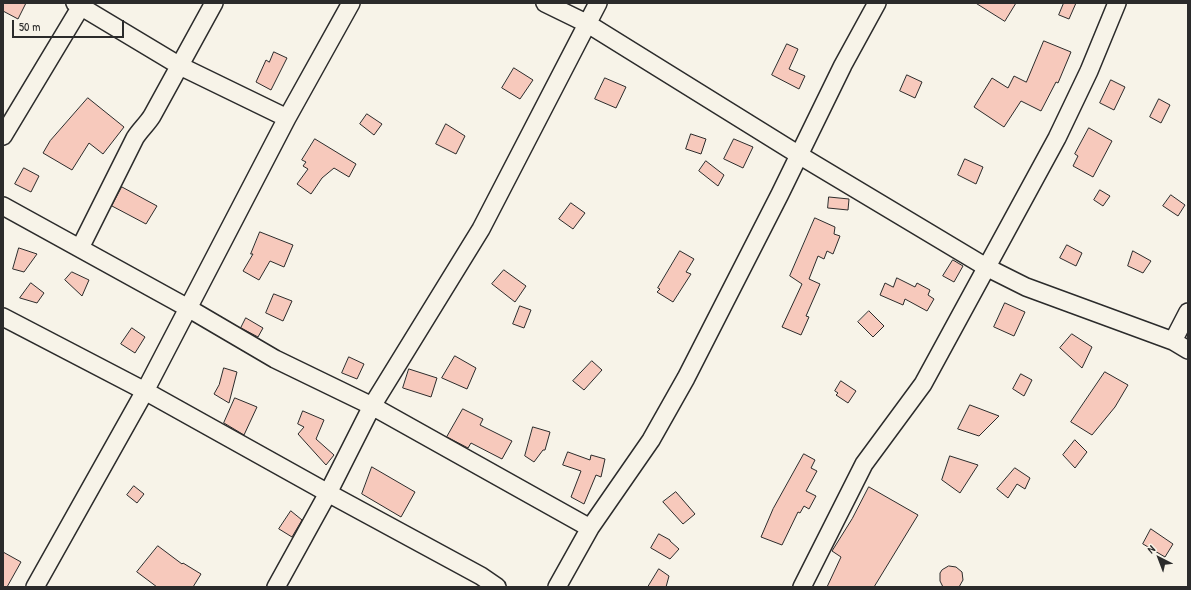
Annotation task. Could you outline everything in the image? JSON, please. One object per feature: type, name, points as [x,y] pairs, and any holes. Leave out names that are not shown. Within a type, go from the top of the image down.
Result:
[{"type":"street","points":[[80,248],[135,138],[150,120],[214,3]]},
{"type":"street","points":[[35,587],[145,391],[287,118],[351,3]]},
{"type":"street","points":[[545,3],[588,24],[799,155],[986,267],[1026,287],[1172,341],[1188,350]]},
{"type":"street","points":[[276,587],[328,493],[372,406],[481,229],[598,3]]},
{"type":"street","points":[[557,587],[590,528],[655,433],[686,378],[843,66],[878,3]]},
{"type":"street","points":[[802,587],[864,464],[923,384],[1057,138],[1089,71],[1116,3]]},
{"type":"street","points":[[3,136],[80,4],[180,66],[287,118]]},
{"type":"street","points":[[3,206],[188,308],[275,359],[372,406],[590,528]]},
{"type":"street","points":[[1172,341],[1188,312]]},
{"type":"street","points":[[3,317],[145,391],[481,576],[497,587]]},
{"type":"building","points":[[3,3],[26,3],[18,19],[3,11]]},
{"type":"building","points":[[976,3],[1016,3],[1005,21]]},
{"type":"building","points":[[1064,3],[1076,3],[1069,19],[1059,15]]},
{"type":"building","points":[[1044,41],[1071,52],[1058,83],[1056,82],[1041,111],[1021,101],[1004,127],[974,107],[992,78],[1008,88],[1014,76],[1026,82]]},
{"type":"building","points":[[787,44],[798,49],[789,69],[805,76],[799,89],[772,75]]},
{"type":"building","points":[[274,52],[287,58],[271,90],[256,82],[266,60],[269,62]]},
{"type":"building","points":[[514,68],[533,80],[520,99],[502,88]]},
{"type":"building","points":[[907,75],[922,82],[915,98],[900,91]]},
{"type":"building","points":[[605,78],[626,87],[616,108],[595,99]]},
{"type":"building","points":[[1111,80],[1125,87],[1114,110],[1100,103]]},
{"type":"building","points":[[88,98],[124,127],[103,154],[89,143],[72,170],[43,153],[50,141]]},
{"type":"building","points":[[1159,99],[1170,105],[1161,123],[1150,117]]},
{"type":"building","points":[[367,114],[382,124],[374,135],[360,124]]},
{"type":"building","points":[[446,124],[465,136],[456,154],[436,144]]},
{"type":"building","points":[[1089,128],[1112,141],[1093,177],[1073,166],[1078,156],[1075,154]]},
{"type":"building","points":[[691,134],[706,139],[701,154],[686,149]]},
{"type":"building","points":[[315,139],[356,164],[349,177],[334,168],[322,178],[311,194],[297,184],[308,169],[303,166],[306,162],[302,160]]},
{"type":"building","points":[[734,139],[753,147],[743,168],[724,159]]},
{"type":"building","points":[[965,159],[983,167],[976,184],[958,175]]},
{"type":"building","points":[[706,161],[724,175],[718,186],[699,171]]},
{"type":"building","points":[[24,168],[39,176],[31,192],[15,184]]},
{"type":"building","points":[[122,187],[157,206],[146,224],[112,206]]},
{"type":"building","points":[[1100,190],[1110,196],[1103,206],[1094,200]]},
{"type":"building","points":[[1171,195],[1185,205],[1178,216],[1163,206]]},
{"type":"building","points":[[829,197],[849,199],[848,210],[828,208]]},
{"type":"building","points":[[571,203],[585,213],[573,229],[559,219]]},
{"type":"building","points":[[815,218],[835,227],[834,234],[840,236],[833,254],[827,251],[824,259],[818,256],[809,279],[820,284],[806,316],[809,317],[801,335],[782,327],[802,284],[790,276]]},
{"type":"building","points":[[260,232],[293,245],[284,267],[270,261],[259,280],[243,271],[253,254],[251,254]]},
{"type":"building","points":[[1067,245],[1082,253],[1076,266],[1060,258]]},
{"type":"building","points":[[19,248],[37,254],[24,272],[13,269]]},
{"type":"building","points":[[680,251],[694,259],[686,272],[691,274],[673,302],[657,292]]},
{"type":"building","points":[[1133,251],[1151,261],[1143,273],[1128,266]]},
{"type":"building","points":[[953,260],[963,266],[954,282],[943,276]]},
{"type":"building","points":[[504,270],[526,286],[515,302],[492,284]]},
{"type":"building","points":[[72,272],[89,280],[82,296],[65,280]]},
{"type":"building","points":[[897,278],[915,287],[917,283],[930,290],[928,295],[934,299],[927,311],[905,299],[903,305],[880,295],[885,283],[893,287]]},
{"type":"building","points":[[31,283],[44,293],[37,303],[20,298]]},
{"type":"building","points":[[274,294],[292,301],[283,321],[266,313]]},
{"type":"building","points":[[1005,303],[1025,312],[1014,336],[994,327]]},
{"type":"building","points":[[520,306],[531,310],[524,328],[513,324]]},
{"type":"building","points":[[869,311],[884,326],[873,337],[858,322]]},
{"type":"building","points":[[246,318],[263,328],[258,337],[241,328]]},
{"type":"building","points":[[132,328],[145,337],[135,353],[121,344]]},
{"type":"building","points":[[1072,334],[1092,347],[1082,368],[1060,348]]},
{"type":"building","points":[[455,356],[476,368],[467,389],[442,378]]},
{"type":"building","points":[[349,357],[364,364],[357,379],[342,373]]},
{"type":"building","points":[[592,361],[602,370],[584,390],[573,381]]},
{"type":"building","points":[[224,368],[237,372],[229,403],[214,394],[219,385]]},
{"type":"building","points":[[409,369],[437,378],[431,397],[403,388]]},
{"type":"building","points":[[1105,372],[1128,385],[1115,407],[1092,435],[1071,422]]},
{"type":"building","points":[[1021,374],[1032,380],[1024,396],[1013,389]]},
{"type":"building","points":[[841,381],[856,391],[848,403],[836,395],[838,393],[835,391]]},
{"type":"building","points":[[235,398],[257,407],[244,435],[224,423]]},
{"type":"building","points":[[970,405],[999,416],[979,436],[958,429]]},
{"type":"building","points":[[463,409],[483,419],[480,425],[512,441],[502,459],[471,443],[468,448],[447,437]]},
{"type":"building","points":[[303,411],[324,420],[316,439],[334,455],[326,465],[298,434],[304,427],[298,424]]},
{"type":"building","points":[[533,427],[550,432],[545,450],[543,450],[534,462],[525,456]]},
{"type":"building","points":[[1075,440],[1087,452],[1075,468],[1063,455]]},
{"type":"building","points":[[568,452],[590,460],[591,455],[605,459],[601,477],[596,475],[584,504],[571,497],[581,471],[563,465]]},
{"type":"building","points":[[804,454],[815,460],[811,468],[817,471],[806,491],[816,496],[809,509],[804,506],[800,513],[798,512],[782,545],[761,537],[773,509]]},
{"type":"building","points":[[950,456],[978,465],[960,493],[942,480]]},
{"type":"building","points":[[372,467],[415,492],[401,517],[362,494]]},
{"type":"building","points":[[1015,468],[1030,478],[1025,489],[1017,484],[1008,498],[997,489]]},
{"type":"building","points":[[134,486],[144,494],[137,503],[127,495]]},
{"type":"building","points":[[869,487],[918,515],[874,587],[827,587],[841,557],[832,551],[852,519]]},
{"type":"building","points":[[676,492],[695,514],[683,524],[663,502]]},
{"type":"building","points":[[291,511],[302,520],[292,537],[279,529]]},
{"type":"building","points":[[1151,529],[1173,544],[1165,557],[1143,544]]},
{"type":"building","points":[[659,534],[670,540],[679,549],[670,559],[651,548]]},
{"type":"building","points":[[158,546],[182,564],[183,563],[201,574],[193,587],[157,587],[137,572]]},
{"type":"building","points":[[3,552],[21,562],[7,587],[3,587]]},
{"type":"building","points":[[949,566],[956,567],[962,572],[963,580],[959,587],[943,587],[940,581],[940,573]]},
{"type":"building","points":[[659,569],[669,576],[666,587],[648,587]]}]
